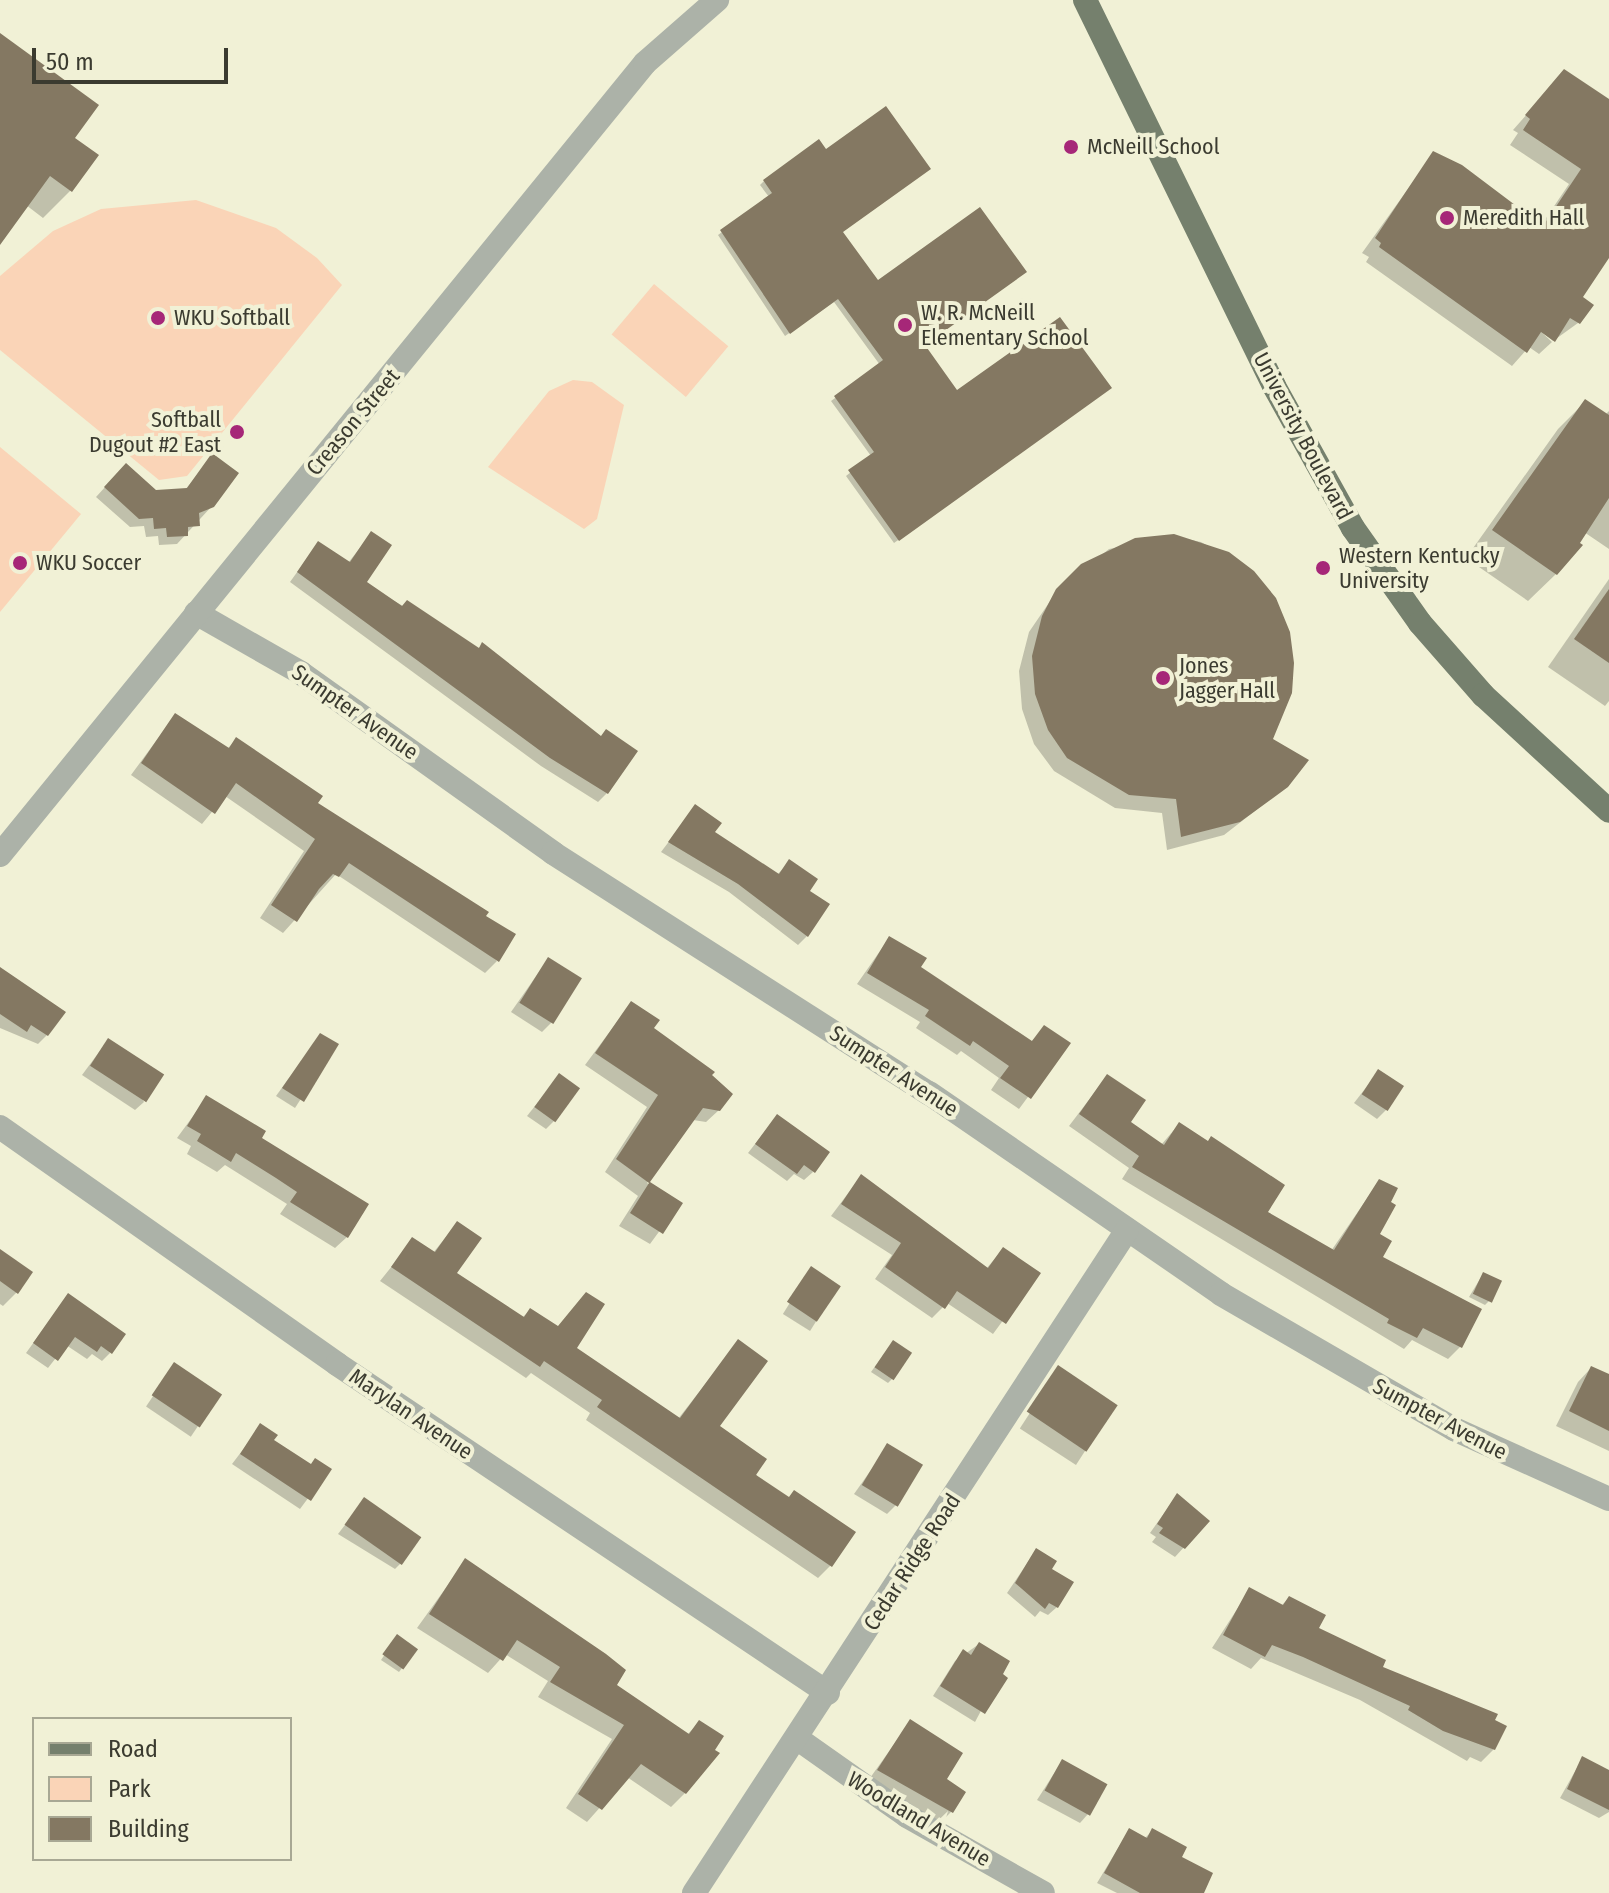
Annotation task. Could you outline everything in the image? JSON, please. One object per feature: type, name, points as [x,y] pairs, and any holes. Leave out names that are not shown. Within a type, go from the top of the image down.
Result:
[{"type":"main road","name":"University Boulevard","points":[[1085,0],[1274,386],[1353,528],[1420,623],[1483,695],[1609,811]]},
{"type":"street","name":"Creason Street","points":[[0,855],[645,63],[717,0]]},
{"type":"street","name":"Sumpter Avenue","points":[[196,613],[301,673],[553,853],[929,1093],[1127,1230],[1279,1330],[1414,1408],[1609,1499]]},
{"type":"street","name":"Marylan Avenue","points":[[0,1127],[337,1364],[828,1693]]},
{"type":"street","name":"Cedar Ridge Road","points":[[694,1893],[798,1739],[1127,1230]]},
{"type":"street","name":"Woodland Avenue","points":[[798,1739],[907,1816],[1043,1893]]},
{"type":"green space","name":"WKU Softball","points":[[196,200],[276,228],[317,258],[342,285],[187,476],[159,480],[0,350],[0,276],[53,231],[101,209]]},
{"type":"green space","points":[[654,284],[728,346],[686,397],[612,335]]},
{"type":"green space","points":[[573,380],[592,382],[624,405],[597,519],[584,529],[488,467],[549,391]]},
{"type":"green space","name":"WKU Soccer","points":[[0,447],[81,514],[0,612]]},
{"type":"building","points":[[0,33],[99,105],[75,138],[99,155],[72,192],[50,176],[0,245]]},
{"type":"building","name":"Meredith Hall","points":[[1564,69],[1609,99],[1609,258],[1583,297],[1594,305],[1580,324],[1570,318],[1555,342],[1541,332],[1527,353],[1379,247],[1381,243],[1375,238],[1433,151],[1462,165],[1543,226],[1581,169],[1523,130],[1530,119],[1525,115]]},
{"type":"building","name":"W. R. McNeill Elementary School","points":[[886,106],[931,169],[843,232],[878,280],[980,207],[1027,272],[925,345],[957,390],[1060,317],[1112,388],[899,541],[848,470],[874,452],[834,396],[883,360],[838,299],[790,334],[720,230],[772,193],[763,180],[819,139],[826,149]]},
{"type":"building","points":[[1585,399],[1609,415],[1609,498],[1580,543],[1583,545],[1557,575],[1492,530]]},
{"type":"building","points":[[212,453],[239,473],[214,507],[199,513],[200,526],[188,527],[188,536],[167,537],[166,528],[154,529],[153,518],[139,519],[104,487],[126,463],[156,490],[187,488]]},
{"type":"building","points":[[371,531],[392,545],[367,582],[402,606],[407,600],[479,648],[482,642],[601,736],[606,729],[638,751],[608,794],[550,758],[297,572],[318,541],[350,562]]},
{"type":"building","name":"Jones Jagger Hall","points":[[1174,534],[1229,552],[1254,571],[1276,598],[1290,632],[1294,663],[1292,693],[1273,739],[1309,760],[1288,787],[1240,822],[1181,837],[1176,799],[1129,795],[1067,758],[1048,730],[1035,694],[1032,656],[1042,616],[1056,589],[1081,564],[1135,538]]},
{"type":"building","points":[[1609,589],[1609,663],[1574,639]]},
{"type":"building","points":[[175,713],[229,748],[236,737],[323,796],[318,803],[489,912],[486,916],[516,934],[499,962],[349,863],[339,877],[333,874],[319,889],[297,922],[271,905],[315,839],[236,783],[215,814],[141,763]]},
{"type":"building","points":[[695,804],[722,823],[715,832],[779,874],[789,859],[818,879],[810,891],[830,904],[808,937],[738,884],[668,842]]},
{"type":"building","points":[[889,936],[927,958],[921,967],[1032,1041],[1044,1025],[1071,1043],[1031,1099],[1000,1078],[1009,1066],[973,1041],[970,1046],[925,1016],[929,1010],[867,973]]},
{"type":"building","points":[[548,957],[582,978],[553,1024],[519,1003]]},
{"type":"building","points":[[0,967],[66,1012],[48,1036],[31,1025],[27,1032],[0,1014]]},
{"type":"building","points":[[631,1001],[660,1020],[654,1028],[715,1072],[712,1075],[733,1094],[720,1111],[703,1108],[650,1182],[683,1203],[663,1234],[630,1213],[649,1183],[616,1159],[658,1095],[595,1053]]},
{"type":"building","points":[[320,1033],[339,1044],[304,1102],[282,1088]]},
{"type":"building","points":[[108,1038],[164,1074],[146,1102],[90,1066]]},
{"type":"building","points":[[1378,1069],[1404,1086],[1388,1111],[1362,1094]]},
{"type":"building","points":[[559,1073],[580,1088],[555,1122],[534,1107]]},
{"type":"building","points":[[1107,1074],[1146,1100],[1131,1122],[1164,1145],[1179,1122],[1208,1141],[1211,1136],[1285,1185],[1268,1212],[1334,1250],[1379,1179],[1398,1188],[1391,1202],[1396,1205],[1380,1234],[1392,1241],[1383,1257],[1482,1309],[1462,1348],[1423,1328],[1417,1338],[1387,1323],[1389,1319],[1132,1167],[1139,1156],[1079,1114]]},
{"type":"building","points":[[206,1095],[266,1131],[262,1138],[369,1204],[348,1238],[290,1202],[297,1192],[276,1178],[236,1153],[231,1162],[197,1141],[201,1134],[187,1126]]},
{"type":"building","points":[[777,1114],[830,1152],[815,1173],[804,1165],[797,1174],[755,1144]]},
{"type":"building","points":[[861,1174],[988,1268],[1003,1247],[1041,1273],[1006,1324],[957,1291],[945,1309],[885,1267],[901,1243],[841,1204]]},
{"type":"building","points":[[457,1221],[482,1238],[457,1273],[524,1317],[530,1308],[558,1326],[586,1292],[605,1304],[577,1348],[680,1418],[738,1339],[768,1361],[720,1426],[767,1459],[756,1475],[789,1497],[794,1490],[856,1532],[832,1567],[597,1407],[602,1400],[544,1361],[540,1367],[391,1267],[412,1237],[435,1252]]},
{"type":"building","points":[[0,1249],[33,1272],[18,1294],[0,1281]]},
{"type":"building","points":[[811,1266],[841,1286],[817,1322],[787,1302]]},
{"type":"building","points":[[1483,1272],[1502,1281],[1492,1303],[1473,1294]]},
{"type":"building","points":[[68,1293],[126,1334],[112,1354],[101,1346],[97,1352],[75,1337],[58,1361],[33,1343]]},
{"type":"building","points":[[893,1340],[912,1353],[894,1380],[875,1367]]},
{"type":"building","points":[[174,1362],[222,1394],[200,1428],[152,1395]]},
{"type":"building","points":[[1058,1365],[1118,1405],[1086,1452],[1027,1411]]},
{"type":"building","points":[[1591,1366],[1609,1374],[1609,1431],[1569,1411]]},
{"type":"building","points":[[260,1423],[278,1435],[274,1440],[311,1464],[315,1458],[332,1469],[311,1501],[240,1454]]},
{"type":"building","points":[[887,1443],[923,1465],[898,1507],[862,1485]]},
{"type":"building","points":[[1177,1493],[1210,1521],[1185,1549],[1159,1533],[1163,1528],[1157,1524]]},
{"type":"building","points":[[364,1497],[421,1537],[402,1565],[344,1525]]},
{"type":"building","points":[[1036,1548],[1057,1561],[1052,1569],[1074,1582],[1058,1608],[1049,1603],[1045,1609],[1015,1583]]},
{"type":"building","points":[[465,1558],[626,1670],[617,1685],[689,1734],[699,1720],[724,1736],[715,1750],[720,1753],[686,1794],[641,1764],[602,1810],[578,1794],[624,1725],[550,1682],[560,1667],[517,1640],[503,1661],[429,1614]]},
{"type":"building","points":[[1249,1587],[1283,1605],[1289,1596],[1326,1615],[1319,1628],[1386,1660],[1383,1667],[1498,1714],[1495,1720],[1507,1726],[1495,1750],[1443,1731],[1408,1710],[1410,1706],[1303,1657],[1272,1645],[1265,1657],[1223,1635]]},
{"type":"building","points":[[397,1634],[418,1649],[403,1670],[382,1654]]},
{"type":"building","points":[[979,1642],[1010,1661],[1003,1674],[1008,1678],[985,1714],[940,1686],[963,1649],[971,1655]]},
{"type":"building","points":[[910,1719],[963,1753],[947,1779],[966,1792],[953,1813],[877,1770]]},
{"type":"building","points":[[1582,1756],[1609,1770],[1609,1810],[1567,1789]]},
{"type":"building","points":[[1062,1759],[1107,1784],[1090,1816],[1045,1790]]},
{"type":"building","points":[[1129,1828],[1147,1838],[1152,1828],[1187,1847],[1182,1857],[1213,1873],[1204,1893],[1140,1893],[1104,1873]]},
{"type":"place","name":"McNeill School","points":[[1071,147]]},
{"type":"place","name":"Meredith Hall","points":[[1447,218]]},
{"type":"place","name":"WKU Softball","points":[[158,318]]},
{"type":"place","name":"W. R. McNeill Elementary School","points":[[905,325]]},
{"type":"place","name":"Softball Dugout #2 East","points":[[237,432]]},
{"type":"place","name":"WKU Soccer","points":[[20,563]]},
{"type":"place","name":"Western Kentucky University","points":[[1323,568]]},
{"type":"place","name":"Jones Jagger Hall","points":[[1163,678]]}]
